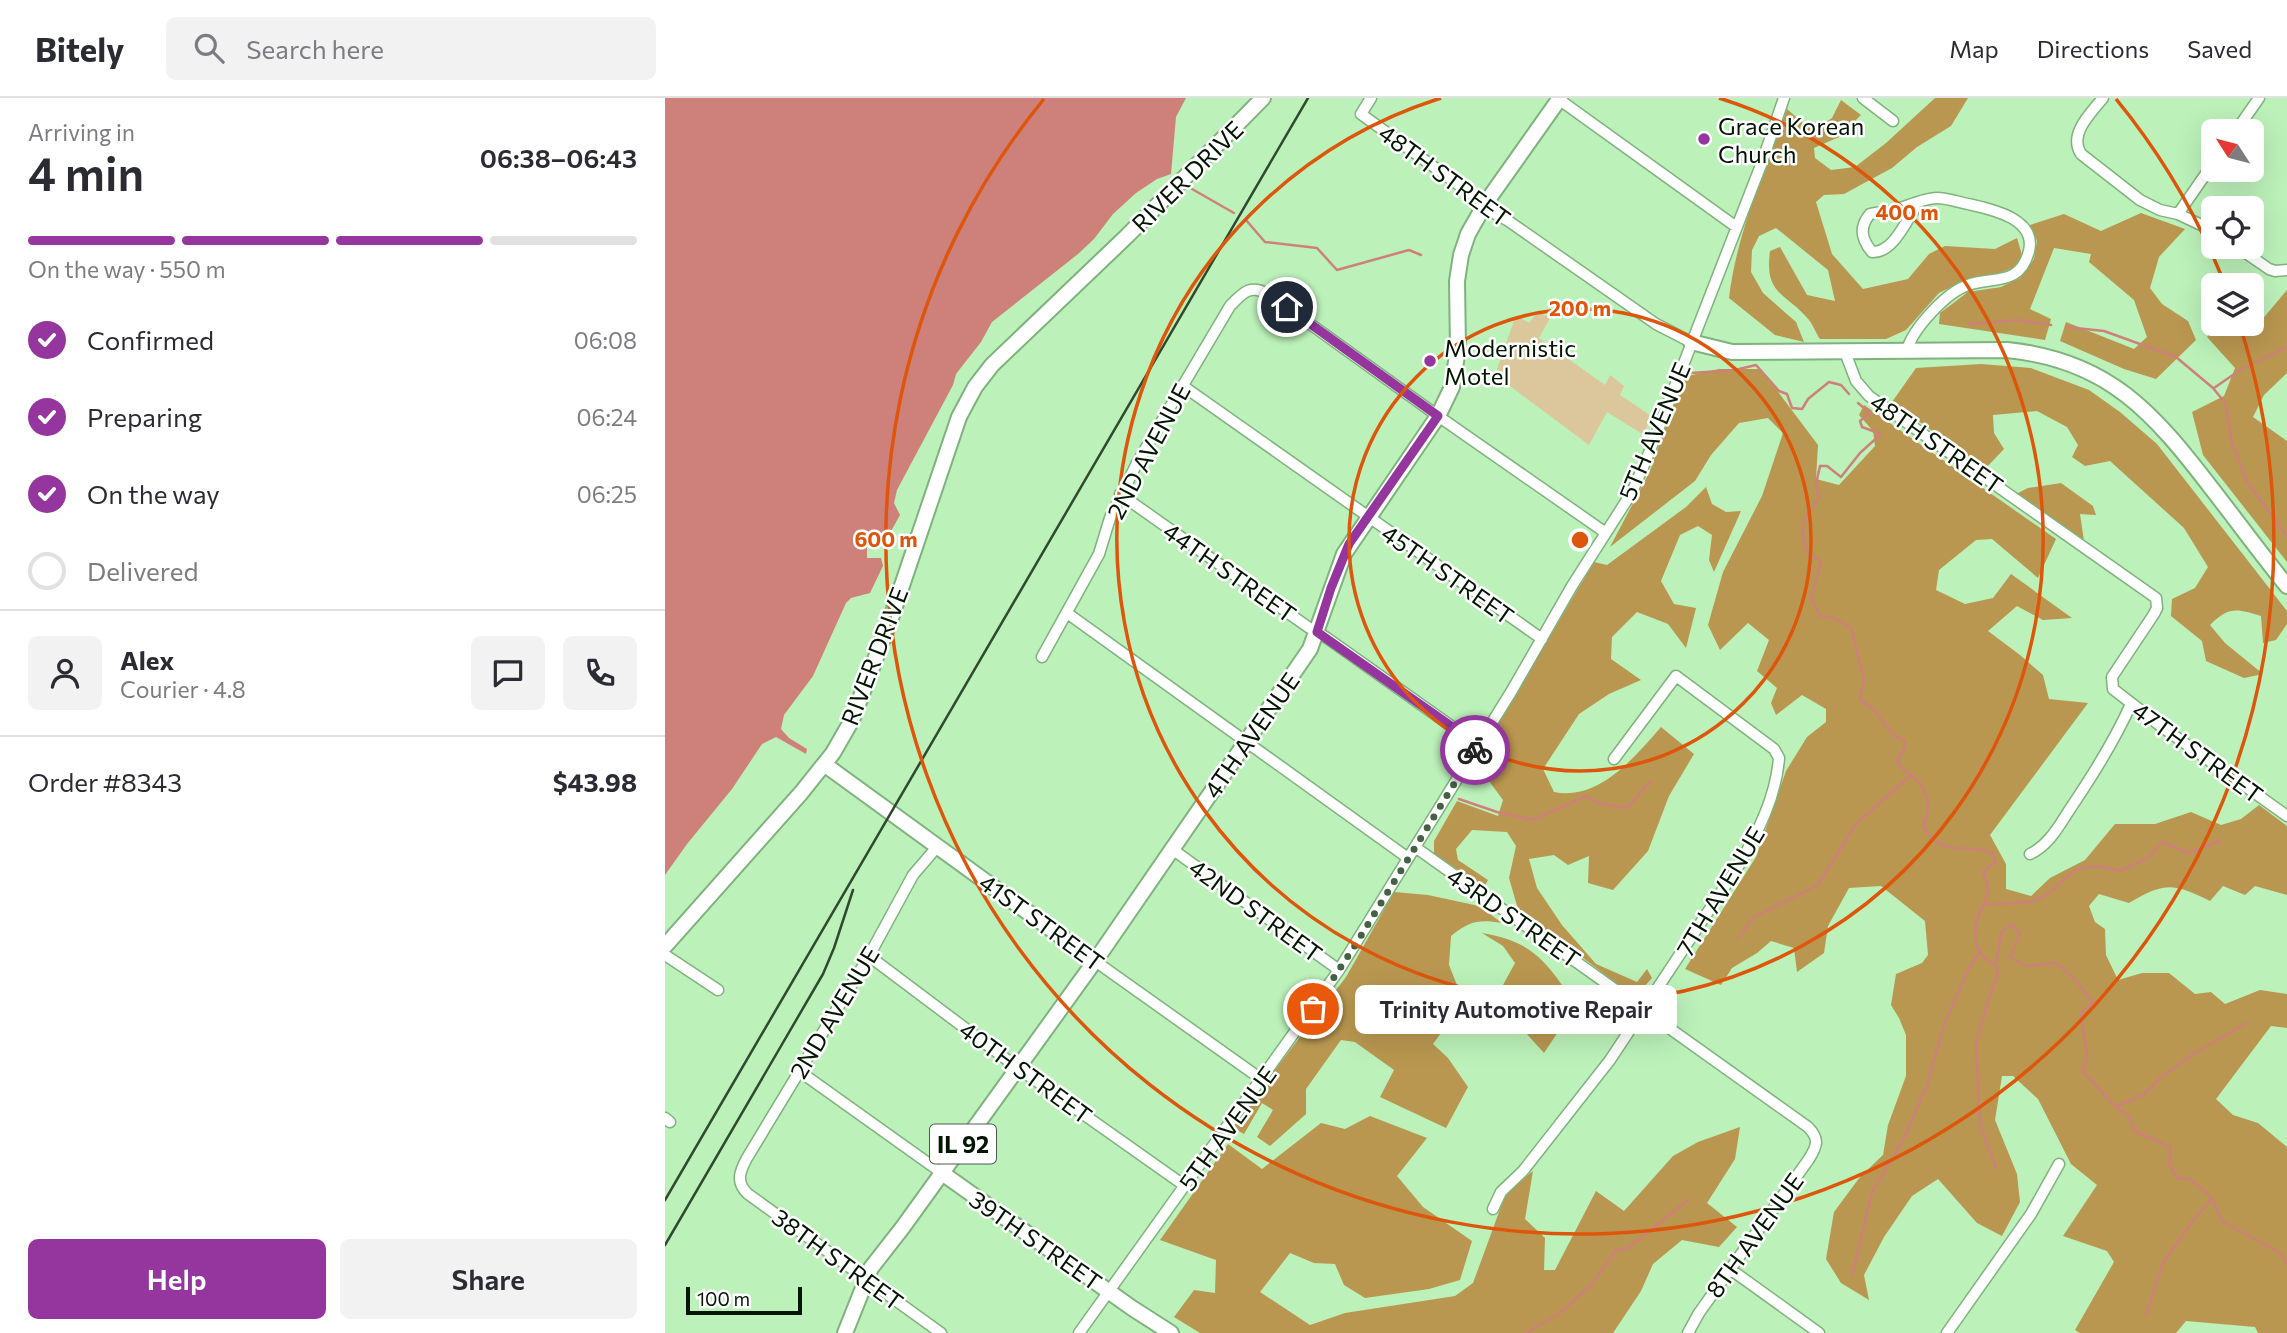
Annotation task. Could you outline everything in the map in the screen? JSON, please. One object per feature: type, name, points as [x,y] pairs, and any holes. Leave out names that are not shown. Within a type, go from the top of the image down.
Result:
[{"type":"street","name":"RIVER DRIVE","points":[[665,946],[741,869],[824,764],[852,720],[891,618],[958,417],[975,387],[992,365],[1127,236],[1263,98]]},
{"type":"street","name":"48TH STREET","points":[[1370,98],[1361,114],[1497,215],[1507,219],[1656,324],[1691,342],[1732,352],[1846,352],[1856,381],[1869,396],[2151,594],[2157,602],[2154,614],[2112,677],[2111,685]]},
{"type":"street","points":[[1558,98],[1735,226]]},
{"type":"street","name":"4TH AVENUE","points":[[845,1333],[871,1268],[1095,961],[1310,649],[1344,554],[1438,416],[1452,387],[1457,364],[1457,281],[1468,234],[1485,204],[1558,98]]},
{"type":"street","points":[[1863,98],[1893,121]]},
{"type":"street","points":[[2102,98],[2078,135],[2078,149],[2140,200],[2201,225]]},
{"type":"street","points":[[2244,119],[2259,98]]},
{"type":"street","name":"5TH AVENUE","points":[[1079,1333],[1339,970],[1640,476],[1735,226],[1761,165],[1781,100]]},
{"type":"street","points":[[2178,214],[2201,181]]},
{"type":"street","points":[[1907,350],[1921,325],[1943,301],[1966,285],[1992,282],[2014,273],[2025,261],[2030,243],[2023,228],[2016,221],[1999,212],[1937,198],[1888,212],[1870,214],[1862,231],[1871,252],[1890,245],[1915,205]]},
{"type":"street","points":[[2253,259],[2275,271],[2285,271]]},
{"type":"street","name":"2ND AVENUE","points":[[1042,657],[1099,554],[1110,518],[1137,463],[1230,306],[1248,290],[1260,290],[1270,295],[1438,416]]},
{"type":"street","points":[[1846,352],[2031,352],[2077,366],[2116,386],[2166,431],[2287,586]]},
{"type":"street","name":"45TH STREET","points":[[1183,386],[1542,639]]},
{"type":"street","points":[[1438,416],[1606,533]]},
{"type":"street","name":"44TH STREET","points":[[1121,494],[1478,745]]},
{"type":"street","points":[[1067,613],[1408,858]]},
{"type":"street","name":"7TH AVENUE","points":[[1493,1209],[1501,1192],[1540,1150],[1645,1010],[1758,832],[1779,765],[1778,754],[1774,749],[1676,676],[1614,759]]},
{"type":"street","name":"47TH STREET","points":[[2111,685],[2131,704],[2287,816]]},
{"type":"street","points":[[2030,854],[2039,850],[2052,835],[2099,767],[2131,704]]},
{"type":"street","name":"41ST STREET","points":[[824,764],[1261,1079]]},
{"type":"street","name":"2ND AVENUE","points":[[740,1182],[743,1166],[869,956],[913,875],[937,847]]},
{"type":"street","name":"43RD STREET","points":[[1415,847],[1808,1127],[1817,1137]]},
{"type":"street","name":"42ND STREET","points":[[1172,849],[1339,970]]},
{"type":"street","points":[[665,955],[718,990]]},
{"type":"street","name":"40TH STREET","points":[[869,956],[1018,1068],[1185,1186]]},
{"type":"street","name":"39TH STREET","points":[[799,1071],[1109,1292],[1171,1333]]},
{"type":"street","name":"8TH AVENUE","points":[[1688,1333],[1699,1313],[1815,1150],[1817,1137]]},
{"type":"street","points":[[1947,1333],[2016,1236],[2059,1164]]},
{"type":"street","name":"38TH STREET","points":[[740,1182],[748,1195],[941,1333]]},
{"type":"street","points":[[1730,1269],[1818,1333]]},
{"type":"shaded area","points":[[665,98],[1186,98],[1176,117],[1171,174],[1157,179],[1136,193],[1113,214],[1094,239],[1078,254],[992,322],[981,342],[956,374],[953,385],[897,490],[894,503],[900,515],[890,533],[873,537],[867,546],[867,558],[881,558],[883,566],[870,593],[851,598],[846,603],[813,676],[784,715],[781,729],[789,738],[807,749],[806,754],[776,737],[762,744],[732,789],[665,875]]},
{"type":"shaded area","points":[[1935,98],[1968,98],[1951,126],[1917,147],[1892,168],[1844,194],[1824,195],[1816,202],[1832,254],[1863,289],[1908,279],[1929,254],[1945,246],[1995,249],[2017,238],[2022,255],[2015,267],[1967,279],[1939,293],[1906,330],[1886,339],[1820,339],[1809,320],[1774,285],[1770,277],[1770,251],[1780,247],[1807,295],[1835,301],[1828,270],[1776,228],[1759,236],[1752,250],[1751,272],[1763,293],[1796,322],[1804,342],[1775,335],[1729,298],[1745,225],[1787,109],[1803,123],[1817,128],[1832,118],[1841,100],[1861,115],[1839,137],[1814,148],[1815,158],[1831,170],[1855,167]]},
{"type":"shaded area","points":[[2141,213],[2185,229],[2159,257],[2150,288],[2162,304],[2188,321],[2196,340],[2156,379],[2124,369],[2060,341],[2066,322],[2134,349],[2147,337],[2134,300],[2089,262],[2091,254],[2054,248],[2030,309],[2051,319],[2045,340],[1939,324],[1940,313],[1968,292],[2001,287],[2020,278],[2034,259],[2037,241],[2030,225],[2064,214],[2101,231]]},
{"type":"shaded area","points":[[2287,290],[2287,373],[2264,395],[2253,417],[2287,441],[2287,562],[2203,455],[2192,412],[2224,396],[2235,368],[2207,337],[2264,336],[2264,317]]},
{"type":"shaded area","points":[[1538,311],[1550,318],[1539,338],[1605,385],[1610,375],[1624,386],[1620,395],[1651,416],[1644,435],[1607,412],[1589,445],[1495,375],[1516,315],[1529,323]]},
{"type":"shaded area","points":[[1981,364],[2031,368],[2089,390],[2157,444],[2287,611],[2287,624],[2276,640],[2263,643],[2261,616],[2246,612],[2228,612],[2210,625],[2225,643],[2263,674],[2244,678],[2206,661],[2202,641],[2171,616],[2172,599],[2195,588],[2208,567],[2184,528],[2110,461],[2085,466],[2072,457],[2078,445],[2067,427],[2037,411],[1993,415],[1994,433],[2004,449],[1985,469],[1892,402],[1916,368]]},
{"type":"shaded area","points":[[1719,369],[1761,369],[1818,445],[1816,479],[1839,485],[1875,446],[1873,431],[1859,415],[1864,405],[2056,539],[2038,578],[1992,539],[1976,540],[1939,570],[1936,590],[1965,604],[1993,598],[2011,574],[2072,618],[2043,620],[2017,606],[1988,631],[2043,675],[2049,699],[2088,703],[1990,835],[2006,864],[2006,889],[2031,896],[2050,878],[2085,860],[2115,824],[2155,824],[2191,812],[2221,825],[2241,819],[2259,805],[2287,826],[2287,895],[2255,886],[2245,895],[2223,886],[2210,901],[2169,887],[2152,891],[2129,903],[2099,894],[2089,906],[2095,922],[2105,929],[2106,955],[2118,980],[2142,973],[2169,973],[2195,994],[2211,992],[2225,1004],[2260,990],[2287,994],[2287,1028],[2271,1026],[2216,1099],[2233,1115],[2258,1123],[2287,1147],[2287,1333],[2258,1333],[2255,1327],[2186,1321],[2176,1333],[2080,1333],[2075,1330],[2114,1262],[2107,1251],[2063,1236],[2097,1185],[2071,1164],[2038,1099],[2013,1076],[2002,1076],[1995,1120],[2017,1174],[2020,1202],[2002,1236],[1977,1223],[1938,1179],[1912,1196],[1884,1237],[1864,1275],[1869,1300],[1841,1283],[1826,1259],[1834,1212],[1860,1177],[1883,1155],[1888,1125],[1906,1076],[1906,1035],[1891,1005],[1896,974],[1922,963],[1928,955],[1925,921],[1881,886],[1849,888],[1828,926],[1824,953],[1797,972],[1794,948],[1771,941],[1732,968],[1721,985],[1685,969],[1756,857],[1786,771],[1807,737],[1826,722],[1826,709],[1802,695],[1776,715],[1771,703],[1777,688],[1757,671],[1769,640],[1748,623],[1720,650],[1708,625],[1723,572],[1762,496],[1783,433],[1768,418],[1739,423],[1711,455],[1695,481],[1610,547],[1650,471],[1683,377]]},
{"type":"shaded area","points":[[2061,483],[2093,506],[2096,515],[2080,514],[2084,541],[2016,494],[2028,488]]},
{"type":"shaded area","points":[[1706,487],[1712,504],[1726,512],[1741,511],[1714,572],[1709,560],[1712,535],[1698,526],[1680,535],[1661,581],[1674,604],[1696,608],[1686,648],[1668,624],[1637,612],[1612,637],[1611,659],[1641,680],[1609,694],[1579,714],[1543,769],[1554,792],[1586,790],[1615,774],[1661,727],[1694,754],[1669,796],[1648,851],[1613,890],[1588,883],[1589,856],[1568,865],[1554,855],[1529,859],[1537,888],[1562,925],[1596,964],[1637,982],[1647,969],[1652,978],[1635,997],[1518,909],[1509,878],[1516,846],[1507,832],[1472,830],[1456,849],[1458,860],[1488,880],[1484,887],[1434,854],[1434,841],[1457,801],[1498,816],[1503,800],[1475,762],[1594,562],[1607,565],[1686,507]]},
{"type":"shaded area","points":[[1394,892],[1428,895],[1479,906],[1502,923],[1475,922],[1451,936],[1449,965],[1459,990],[1482,1006],[1498,1029],[1490,1033],[1484,1024],[1466,1016],[1449,1022],[1433,1044],[1448,1058],[1468,1087],[1446,1128],[1380,1097],[1394,1070],[1355,1042],[1341,1040],[1306,1089],[1306,1114],[1270,1146],[1257,1137],[1273,1110],[1262,1103],[1244,1134],[1231,1127],[1346,977]]},
{"type":"shaded area","points":[[1482,933],[1515,942],[1538,957],[1557,977],[1576,1005],[1544,1053],[1525,1032],[1530,1017],[1523,1013],[1512,1015],[1493,991],[1503,985],[1515,963],[1503,946]]},
{"type":"shaded area","points":[[1370,1116],[1427,1138],[1397,1176],[1423,1207],[1472,1241],[1460,1280],[1429,1289],[1365,1298],[1344,1285],[1335,1264],[1314,1263],[1290,1253],[1260,1292],[1310,1325],[1345,1313],[1455,1296],[1473,1283],[1506,1193],[1533,1171],[1525,1219],[1545,1238],[1544,1270],[1555,1270],[1596,1191],[1624,1211],[1673,1156],[1698,1142],[1740,1127],[1735,1159],[1707,1203],[1737,1227],[1719,1247],[1682,1240],[1653,1264],[1641,1291],[1613,1333],[1200,1333],[1174,1317],[1194,1290],[1215,1293],[1216,1260],[1160,1240],[1228,1144],[1262,1169],[1321,1123],[1345,1129]]},
{"type":"waterway","points":[[1185,185],[1234,213]]},
{"type":"waterway","points":[[1246,220],[1265,242],[1317,248],[1337,270],[1409,250],[1421,255]]},
{"type":"waterway","points":[[1969,324],[2019,320],[2051,325]]},
{"type":"waterway","points":[[2066,327],[2104,331],[2176,357],[2213,388],[2226,404],[2232,443],[2247,482],[2287,536]]},
{"type":"waterway","points":[[2214,388],[2240,370],[2287,347]]},
{"type":"waterway","points":[[1691,373],[1735,370],[1756,365],[1779,391],[1787,394],[1792,408],[1802,409],[1808,399],[1829,382],[1841,385],[1849,394]]},
{"type":"waterway","points":[[1858,403],[1870,413],[1860,421],[1862,427],[1881,434],[1860,453],[1841,477],[1827,466],[1820,466],[1816,484],[1819,499],[1803,524],[1808,554],[1821,561],[1811,598],[1820,616],[1834,618],[1851,628],[1864,680],[1860,699],[1875,711],[1894,736],[1905,741],[1904,749],[1897,760],[1902,768],[1918,781],[1925,793],[1928,805],[1923,826],[1931,837],[1947,847],[1982,850],[1992,853],[1996,861],[1983,872],[1988,892],[1977,920],[1977,947],[1984,958],[1996,965],[2001,933],[2011,924],[2020,933],[2010,957],[2025,966],[2057,963],[2077,982],[2093,1002],[2081,1013],[2087,1056],[2083,1072],[2116,1107],[2129,1116],[2134,1131],[2171,1147],[2169,1164],[2177,1178],[2190,1179],[2212,1198],[2222,1221],[2280,1253],[2287,1264]]},
{"type":"waterway","points":[[1738,939],[1754,917],[1818,885],[1855,825],[1911,775]]},
{"type":"waterway","points":[[1459,799],[1532,820],[1587,796],[1597,803],[1627,808],[1651,781]]},
{"type":"waterway","points":[[1984,905],[2028,902],[2045,896],[2076,869],[2098,866],[2120,871],[2149,857],[2162,842],[2188,853],[2220,841]]},
{"type":"waterway","points":[[1852,1276],[1872,1192],[1902,1142],[1927,1086],[1944,1025],[1967,972],[1979,952]]},
{"type":"waterway","points":[[1996,965],[1998,973],[1976,1043],[1980,1125],[1996,1168]]},
{"type":"waterway","points":[[2117,1106],[2144,1094],[2159,1079],[2192,1055],[2246,1023]]},
{"type":"waterway","points":[[2146,1315],[2163,1263],[2212,1198]]},
{"type":"waterway","points":[[1526,1333],[1560,1313],[1591,1285],[1616,1250],[1628,1248],[1688,1200]]},
{"type":"railway","points":[[665,1200],[1308,98]]},
{"type":"railway","points":[[665,1245],[823,974],[853,890]]},
{"type":"way so far","points":[[1313,1009],[1475,750]]},
{"type":"place","name":"Grace Korean Church","points":[[1704,139]]},
{"type":"place","name":"Modernistic Motel","points":[[1430,361]]},
{"type":"place","name":"Trinity Automotive Repair","points":[[1313,1009]]},
{"type":"route","points":[[1287,307],[1438,416],[1349,544],[1317,632],[1478,745],[1475,750]]}]
